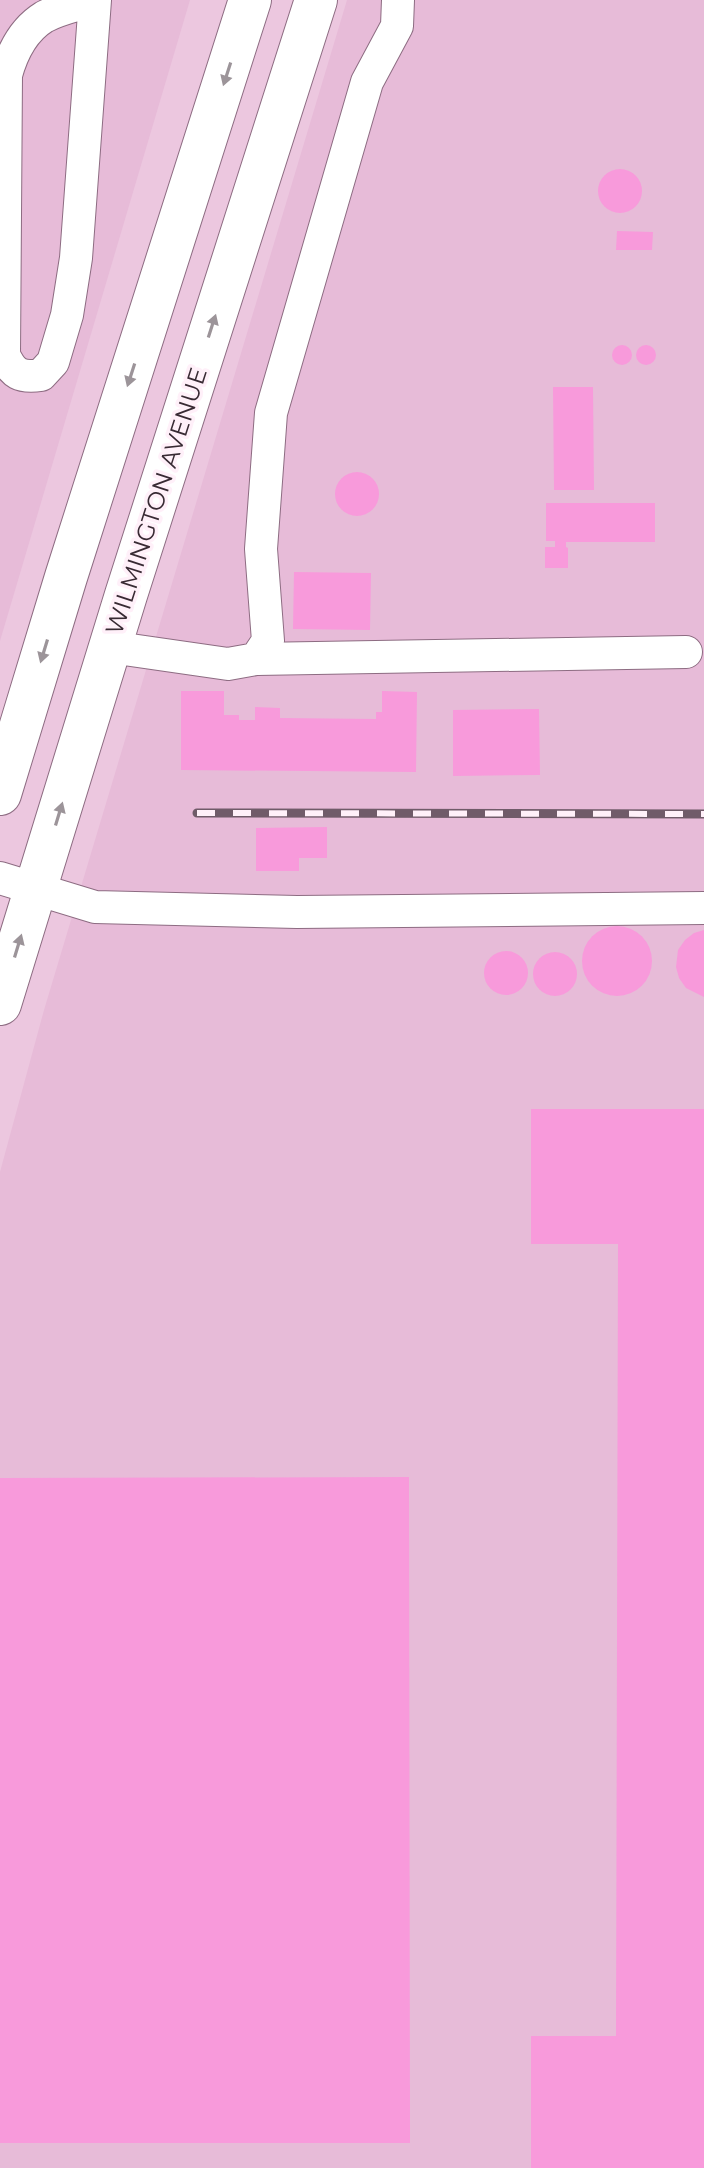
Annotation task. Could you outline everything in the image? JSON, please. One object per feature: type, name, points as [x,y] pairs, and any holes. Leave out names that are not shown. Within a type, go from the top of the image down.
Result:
[{"type":"main road","points":[[0,794],[250,0]]},
{"type":"main road","name":"WILMINGTON AVENUE","points":[[0,1004],[18,883],[110,647],[316,0]]},
{"type":"street","points":[[94,0],[82,195],[67,315],[53,362],[41,375],[26,377],[11,370],[4,355],[6,75],[11,56],[25,35],[45,17],[94,0]]},
{"type":"street","points":[[367,82],[363,60],[378,13],[377,0]]},
{"type":"street","points":[[256,659],[268,641],[261,549],[271,413],[367,82],[397,26],[398,0]]},
{"type":"street","points":[[110,647],[228,664],[256,659],[686,652]]},
{"type":"street","points":[[18,883],[95,907],[297,912],[704,908]]},
{"type":"shaded area","points":[[0,0],[190,0],[0,641]]},
{"type":"shaded area","points":[[347,0],[704,0],[704,2168],[0,2168],[0,1172],[44,1010]]},
{"type":"building","points":[[620,169],[635,176],[642,191],[635,206],[620,213],[605,206],[598,191],[605,176]]},
{"type":"building","points":[[617,231],[653,232],[652,250],[616,250]]},
{"type":"building","points":[[622,345],[629,348],[632,355],[629,362],[622,365],[615,362],[612,355],[615,348]]},
{"type":"building","points":[[646,345],[653,348],[656,355],[653,362],[646,365],[639,362],[636,355],[639,348]]},
{"type":"building","points":[[553,387],[593,387],[594,490],[554,490]]},
{"type":"building","points":[[357,472],[373,478],[379,494],[373,510],[357,516],[341,510],[335,494],[341,478]]},
{"type":"building","points":[[546,503],[655,503],[655,542],[566,542],[568,568],[545,568],[545,547],[555,547],[555,541],[546,541]]},
{"type":"building","points":[[294,572],[371,573],[370,630],[293,629]]},
{"type":"building","points":[[181,691],[224,691],[224,715],[239,715],[239,720],[255,720],[255,707],[280,708],[280,718],[376,719],[376,712],[382,712],[382,691],[417,692],[416,772],[181,770]]},
{"type":"building","points":[[539,709],[540,775],[453,776],[453,710]]},
{"type":"building","points":[[327,827],[327,858],[299,858],[299,871],[256,871],[256,828]]},
{"type":"building","points":[[617,926],[642,936],[652,961],[642,986],[617,996],[592,986],[582,961],[592,936]]},
{"type":"building","points":[[704,930],[704,997],[686,988],[676,967],[678,950],[685,940]]},
{"type":"building","points":[[506,951],[522,957],[528,973],[522,989],[506,995],[490,989],[484,973],[490,957]]},
{"type":"building","points":[[555,952],[571,958],[577,974],[571,990],[555,996],[539,990],[533,974],[539,958]]},
{"type":"building","points":[[531,1109],[704,1109],[704,2168],[531,2168],[531,2036],[616,2036],[618,1244],[531,1244]]},
{"type":"building","points":[[409,1477],[410,2143],[0,2143],[0,1478]]},
{"type":"railway","points":[[197,813],[704,814]]}]
